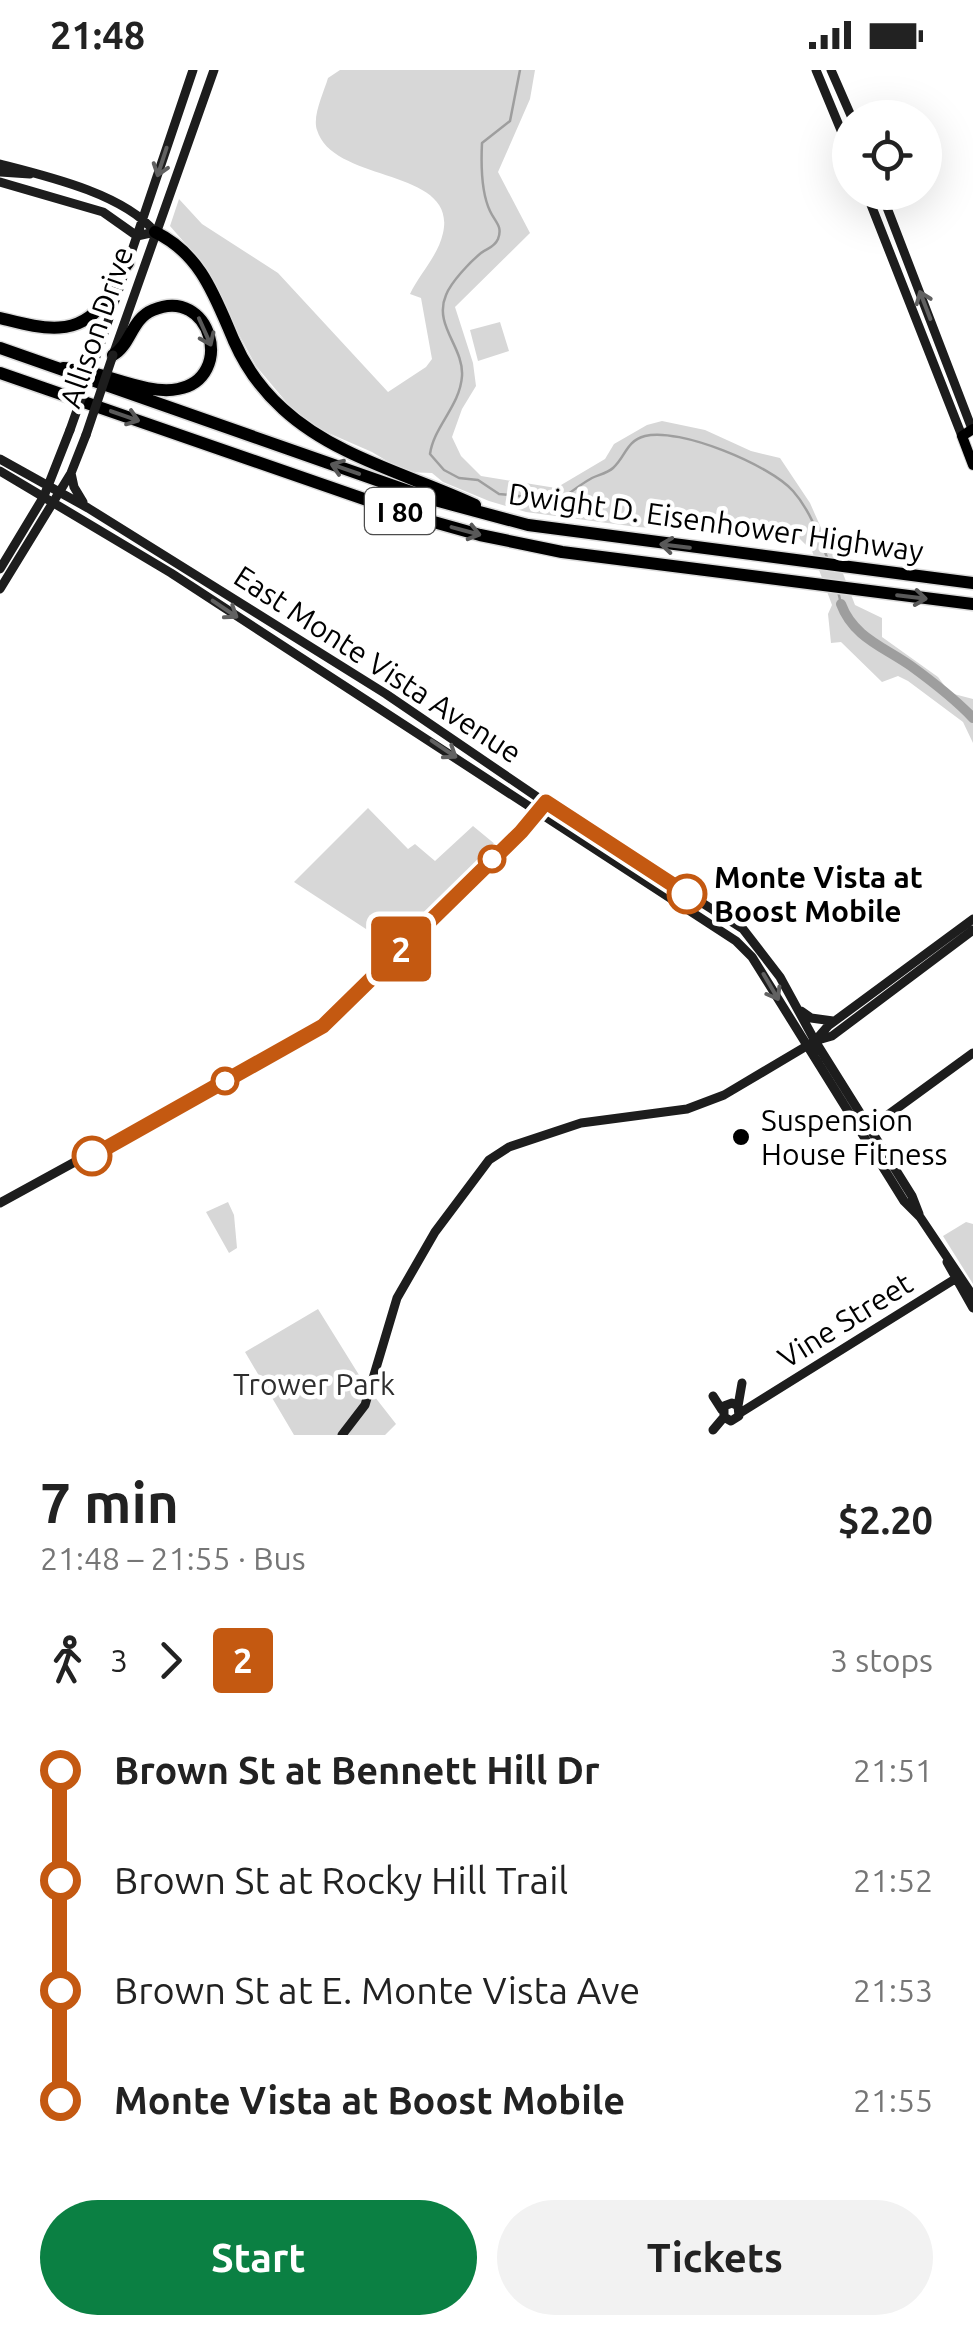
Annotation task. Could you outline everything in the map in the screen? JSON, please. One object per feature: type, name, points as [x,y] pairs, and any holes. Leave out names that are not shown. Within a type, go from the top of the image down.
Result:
[{"type":"highway","points":[[155,232],[198,267],[215,294],[243,357],[282,409],[336,444],[505,519]]},
{"type":"highway","points":[[0,318],[50,329],[78,324],[101,306],[128,262]]},
{"type":"highway","points":[[56,367],[81,368],[151,387],[180,389],[202,374],[209,362],[210,336],[196,315],[183,308],[158,308],[140,318],[122,350],[113,355]]},
{"type":"highway","name":"Dwight D. Eisenhower Highway","points":[[0,348],[400,488],[505,519],[578,533],[973,582]]},
{"type":"highway","name":"Dwight D. Eisenhower Highway","points":[[0,372],[480,535],[562,552],[973,604]]},
{"type":"highway","points":[[0,382],[24,389],[50,390]]},
{"type":"main road","name":"Allison Drive","points":[[0,589],[49,499],[48,484],[194,70]]},
{"type":"main road","name":"Allison Drive","points":[[0,569],[72,473],[214,70]]},
{"type":"main road","points":[[816,70],[832,109]]},
{"type":"main road","points":[[831,70],[844,100]]},
{"type":"main road","points":[[0,168],[32,174],[119,203],[144,218],[155,232],[137,236],[103,212],[0,182]]},
{"type":"main road","points":[[874,210],[970,432]]},
{"type":"main road","points":[[888,210],[970,432],[973,465]]},
{"type":"main road","name":"East Monte Vista Avenue","points":[[0,459],[88,508],[386,694],[743,930],[780,977],[811,1044]]},
{"type":"main road","name":"East Monte Vista Avenue","points":[[0,472],[375,704],[736,941],[752,957],[811,1044],[866,1132],[888,1176],[920,1217]]},
{"type":"main road","points":[[72,473],[78,496],[88,508]]},
{"type":"main road","points":[[0,1203],[323,1026],[546,802]]},
{"type":"main road","points":[[811,1044],[973,919]]},
{"type":"main road","points":[[342,1435],[364,1405],[389,1316],[403,1287],[443,1220],[489,1160],[509,1147],[581,1124],[687,1108],[738,1088],[811,1044],[832,1036],[973,930]]},
{"type":"main road","points":[[797,1008],[812,1018],[836,1021]]},
{"type":"main road","points":[[866,1132],[973,1053]]},
{"type":"main road","name":"East Monte Vista Avenue","points":[[866,1132],[889,1158],[920,1217],[973,1296]]},
{"type":"main road","points":[[888,1176],[895,1178],[906,1196],[912,1196]]},
{"type":"main road","name":"East Monte Vista Avenue","points":[[946,1259],[973,1308]]},
{"type":"main road","name":"Vine Street","points":[[710,1433],[731,1410],[756,1402],[955,1279]]},
{"type":"main road","points":[[731,1410],[742,1383],[740,1394],[756,1402]]},
{"type":"green space","points":[[340,70],[535,70],[530,99],[498,172],[530,233],[455,307],[473,363],[476,386],[452,437],[461,456],[481,476],[556,488],[605,459],[614,444],[662,421],[705,430],[751,451],[780,458],[831,542],[855,605],[882,618],[882,637],[938,677],[950,693],[973,699],[973,743],[963,722],[908,681],[898,676],[882,682],[841,642],[831,643],[828,614],[832,605],[812,551],[798,537],[637,527],[526,512],[443,482],[432,473],[405,472],[372,452],[303,422],[256,366],[197,257],[170,226],[179,199],[202,224],[278,273],[388,392],[426,367],[432,359],[421,298],[410,294],[441,241],[443,212],[432,197],[414,186],[346,160],[328,147],[317,130],[316,118],[328,78]]},
{"type":"green space","points":[[500,322],[509,351],[478,361],[470,330]]},
{"type":"green space","points":[[368,808],[408,849],[415,844],[435,861],[473,826],[496,845],[392,946],[294,882]]},
{"type":"green space","points":[[228,1202],[234,1215],[237,1248],[229,1253],[206,1212]]},
{"type":"green space","points":[[966,1222],[973,1224],[973,1284],[943,1236]]},
{"type":"green space","name":"Trower Park","points":[[318,1309],[364,1383],[396,1424],[385,1435],[294,1435],[245,1352]]},
{"type":"waterway","points":[[520,70],[510,121],[482,143],[483,186],[499,227],[498,239],[456,278],[443,306],[462,376],[457,397],[436,434],[430,454],[444,470],[459,478],[478,480],[499,494],[560,500],[588,480],[611,470],[639,438],[679,437],[723,450],[781,481],[799,498],[828,560]]},
{"type":"waterway","points":[[838,591],[841,604]]},
{"type":"waterway","points":[[841,604],[861,633],[927,678],[973,718]]},
{"type":"bus line","name":"2","points":[[92,1156],[323,1026],[521,832],[546,802],[687,894]]},
{"type":"place","name":"Monte Vista at Boost Mobile","points":[[687,894]]},
{"type":"place","name":"Suspension House Fitness","points":[[741,1137]]}]
